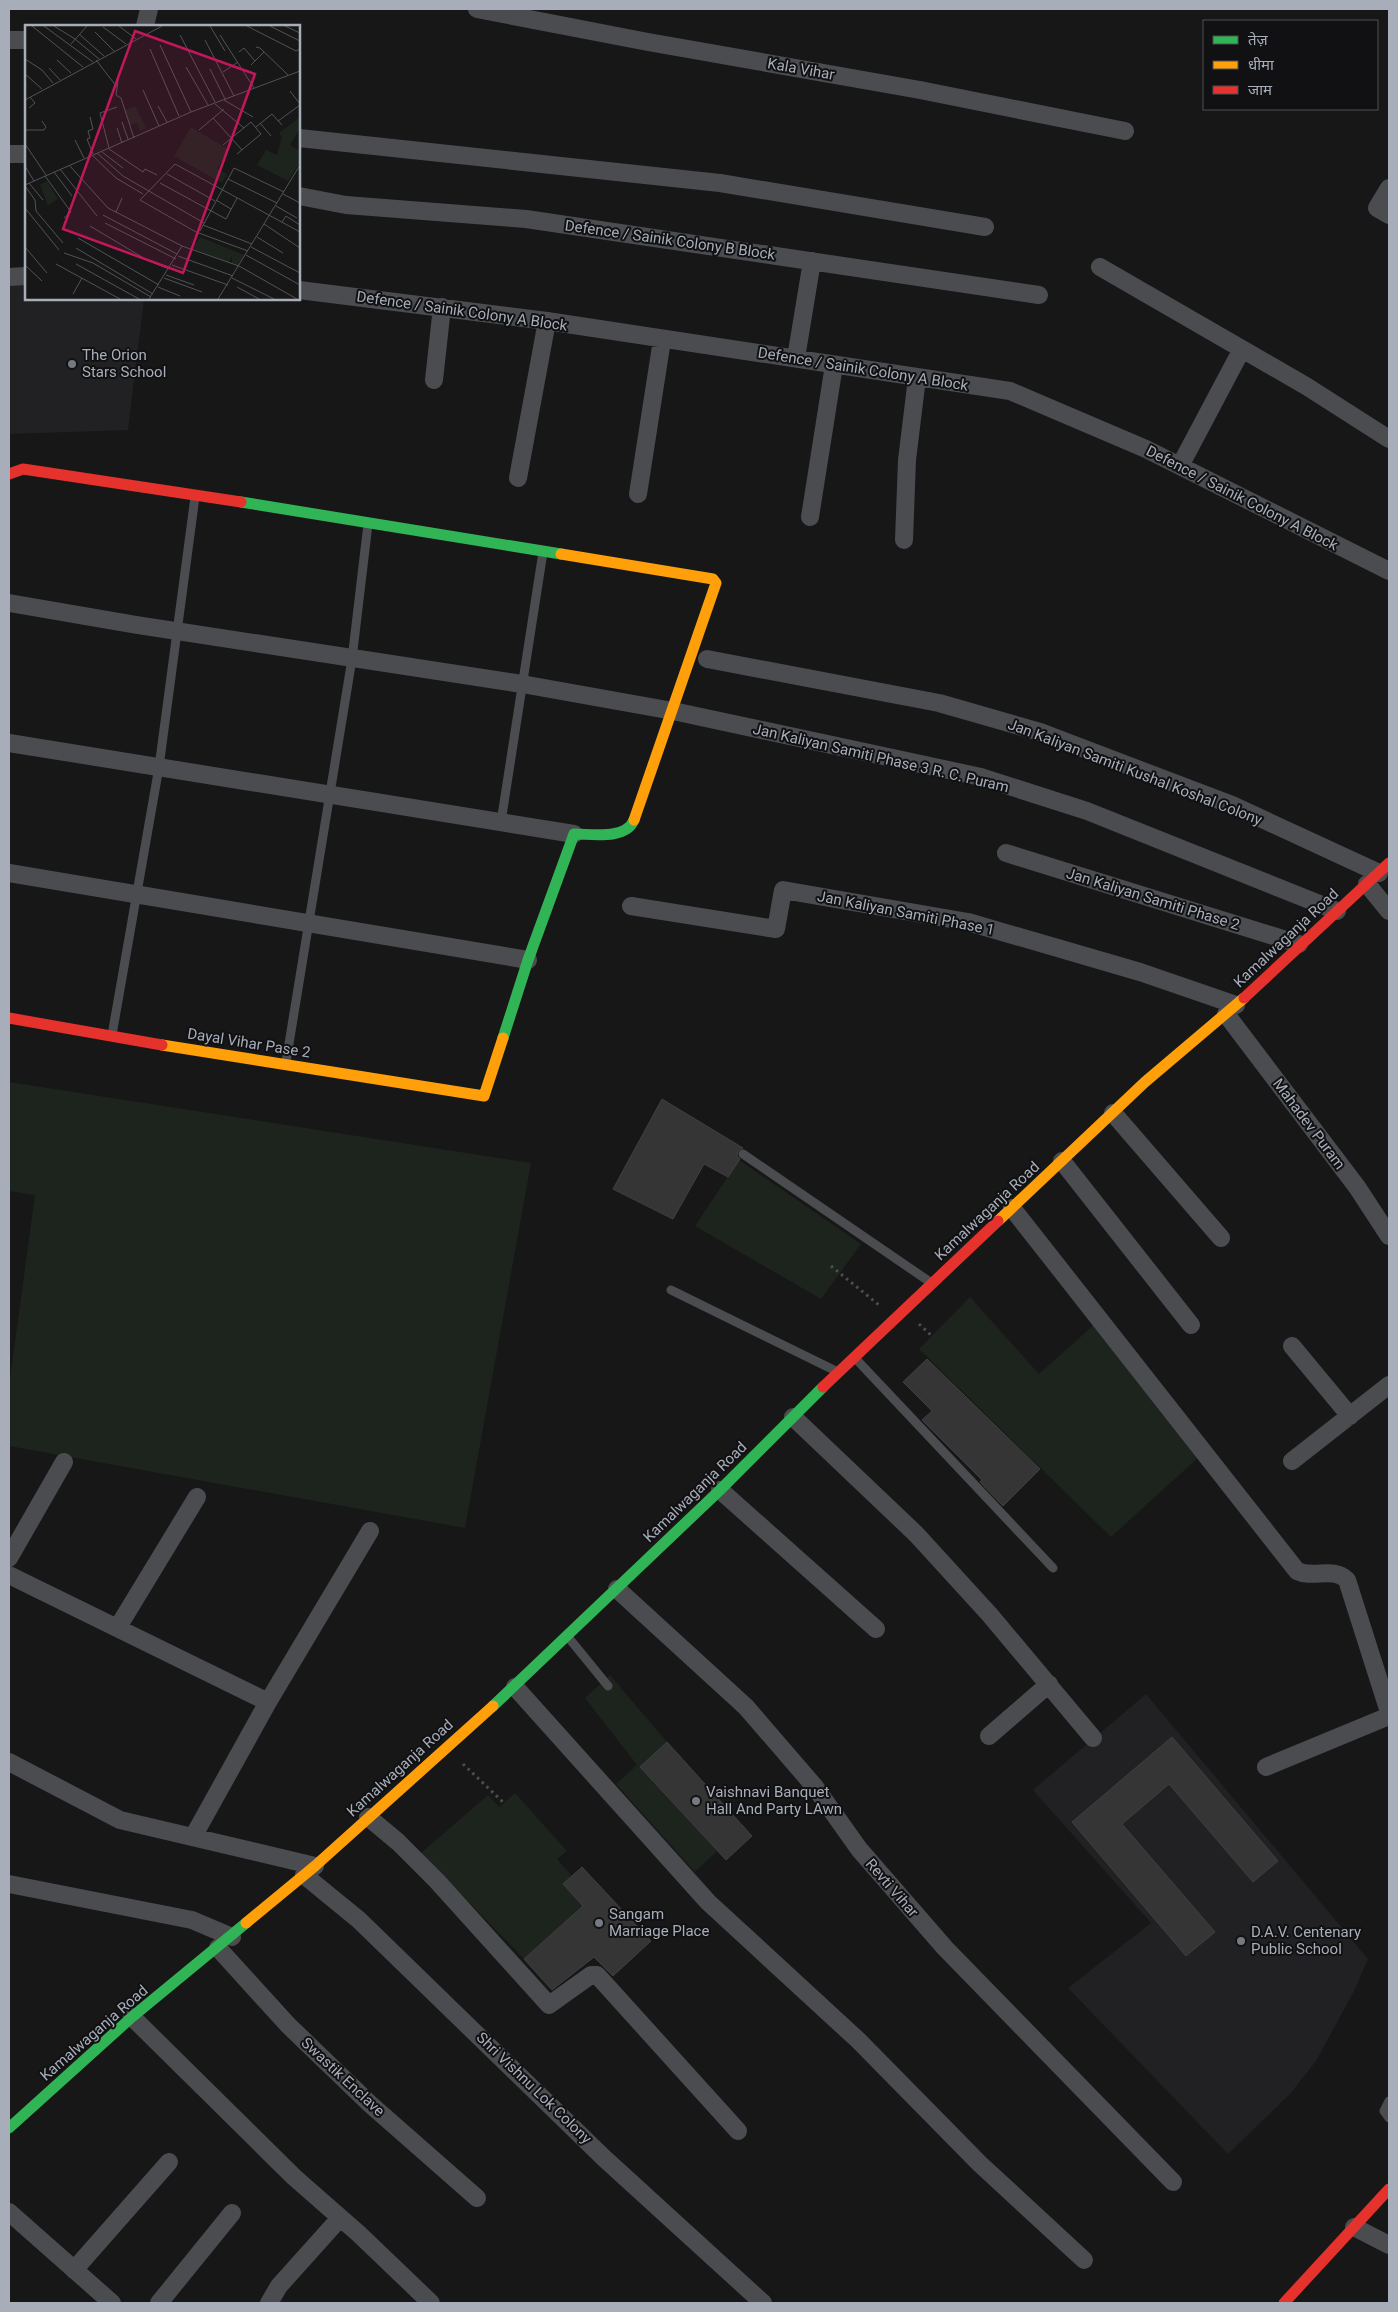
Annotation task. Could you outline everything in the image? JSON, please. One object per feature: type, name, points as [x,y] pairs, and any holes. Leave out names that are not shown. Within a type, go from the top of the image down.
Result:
[{"type":"street","points":[[144,25],[149,9]]},
{"type":"street","name":"Kala Vihar","points":[[477,9],[648,42],[920,90],[1125,131]]},
{"type":"street","points":[[9,40],[25,40]]},
{"type":"street","points":[[300,138],[720,183],[985,227]]},
{"type":"street","points":[[9,154],[25,154]]},
{"type":"street","points":[[1389,188],[1377,208],[1389,215]]},
{"type":"street","name":"Defence / Sainik Colony B Block","points":[[300,196],[346,205],[526,219],[1039,296]]},
{"type":"street","points":[[796,358],[812,261]]},
{"type":"street","points":[[1100,267],[1306,386],[1389,439]]},
{"type":"street","points":[[9,277],[25,276]]},
{"type":"street","name":"Defence / Sainik Colony A Block","points":[[300,290],[547,321],[662,340],[796,358],[1010,391],[1146,449],[1389,571]]},
{"type":"street","points":[[434,380],[442,307]]},
{"type":"street","points":[[518,478],[547,321]]},
{"type":"street","points":[[638,494],[662,340]]},
{"type":"street","points":[[1180,466],[1242,349]]},
{"type":"street","points":[[810,517],[834,364]]},
{"type":"street","points":[[904,540],[907,460],[917,378]]},
{"type":"street","points":[[9,474],[23,470],[195,494],[715,581],[673,711],[632,825],[622,833],[574,834],[9,742]]},
{"type":"street","name":"Jan Kaliyan Samiti Phase 3 R. C. Puram","points":[[9,603],[352,659],[522,684],[673,711],[981,778],[1087,811],[1338,911]]},
{"type":"street","name":"Jan Kaliyan Samiti Kushal Koshal Colony","points":[[708,659],[940,703],[1040,732],[1232,805],[1378,873]]},
{"type":"street","points":[[9,873],[528,960],[574,834]]},
{"type":"street","name":"Jan Kaliyan Samiti Phase 2","points":[[1006,853],[1300,944]]},
{"type":"street","points":[[1378,873],[1389,910]]},
{"type":"street","name":"Kamalwaganja Road","points":[[9,2128],[132,2018],[232,1937],[309,1870],[515,1687],[720,1490],[838,1372],[1145,1082],[1231,1010],[1378,873]]},
{"type":"street","name":"Jan Kaliyan Samiti Phase 1","points":[[631,906],[776,929],[782,890],[968,922],[1140,972],[1231,1010]]},
{"type":"street","name":"Dayal Vihar Pase 2","points":[[9,1018],[112,1037],[484,1096],[528,960]]},
{"type":"street","name":"Mahadev Puram","points":[[1231,1010],[1389,1236]]},
{"type":"street","points":[[1113,1113],[1221,1238]]},
{"type":"street","points":[[1062,1161],[1191,1325]]},
{"type":"street","points":[[1012,1208],[1297,1570],[1306,1575],[1336,1572],[1348,1580],[1383,1663],[1389,1714],[1266,1767]]},
{"type":"street","points":[[1292,1346],[1350,1416]]},
{"type":"street","points":[[1292,1461],[1389,1386]]},
{"type":"street","points":[[794,1417],[916,1534],[1049,1684],[1094,1738]]},
{"type":"street","points":[[9,1558],[64,1462]]},
{"type":"street","points":[[720,1490],[876,1629]]},
{"type":"street","points":[[118,1627],[197,1497]]},
{"type":"street","points":[[193,1837],[268,1702],[370,1531]]},
{"type":"street","points":[[9,1575],[268,1702]]},
{"type":"street","name":"Revti Vihar","points":[[617,1589],[746,1707],[815,1787],[859,1849],[945,1948],[1173,2182]]},
{"type":"street","points":[[989,1736],[1049,1684]]},
{"type":"street","points":[[515,1687],[708,1902],[858,2040],[980,2164],[1084,2260]]},
{"type":"street","points":[[9,1762],[120,1820],[193,1837],[309,1870]]},
{"type":"street","points":[[368,1817],[398,1842],[437,1881],[548,2004],[550,2005],[591,1975],[596,1975],[738,2131]]},
{"type":"street","name":"Shri Vishnu Lok Colony","points":[[309,1870],[358,1920],[604,2158],[763,2303]]},
{"type":"street","points":[[9,1884],[192,1920],[232,1937]]},
{"type":"street","name":"Swastik Enclave","points":[[218,1948],[288,2025],[370,2104],[478,2198]]},
{"type":"street","points":[[132,2018],[294,2177],[430,2303]]},
{"type":"street","points":[[74,2270],[170,2162]]},
{"type":"street","points":[[1284,2303],[1389,2189]]},
{"type":"street","points":[[9,2212],[112,2303]]},
{"type":"street","points":[[159,2303],[232,2213]]},
{"type":"street","points":[[269,2303],[279,2286],[340,2218]]},
{"type":"street","points":[[1354,2227],[1389,2245]]},
{"type":"lane","points":[[112,1037],[158,767],[195,494]]},
{"type":"lane","points":[[286,1064],[352,659],[368,524]]},
{"type":"lane","points":[[501,822],[544,552]]},
{"type":"lane","points":[[743,1154],[932,1283]]},
{"type":"lane","points":[[671,1290],[838,1372]]},
{"type":"lane","points":[[854,1357],[1054,1568]]},
{"type":"lane","points":[[568,1636],[608,1686]]},
{"type":"lane","points":[[1389,2100],[1384,2111],[1389,2118]]},
{"type":"path","points":[[831,1266],[895,1318]]},
{"type":"path","points":[[446,1748],[504,1803]]},
{"type":"shaded area","name":"The Orion Stars School","points":[[25,284],[25,300],[144,300],[128,430],[9,434],[9,286]]},
{"type":"shaded area","points":[[9,1082],[531,1163],[465,1528],[9,1446],[9,1386],[35,1195],[9,1191]]},
{"type":"shaded area","points":[[739,1160],[861,1244],[821,1299],[695,1226]]},
{"type":"shaded area","points":[[970,1297],[1039,1374],[1096,1323],[1200,1456],[1111,1537],[919,1349]]},
{"type":"shaded area","points":[[610,1675],[667,1742],[640,1767],[717,1851],[695,1872],[616,1784],[637,1765],[585,1698]]},
{"type":"shaded area","name":"D.A.V. Centenary Public School","points":[[1146,1694],[1368,1959],[1354,1991],[1316,2061],[1290,2094],[1228,2154],[1068,1988],[1151,1923],[1033,1790]]},
{"type":"shaded area","points":[[515,1793],[567,1851],[557,1859],[572,1876],[563,1884],[583,1906],[524,1959],[421,1853],[488,1795],[499,1807]]},
{"type":"building","points":[[662,1099],[743,1148],[738,1151],[737,1156],[740,1159],[728,1177],[704,1164],[673,1219],[613,1189]]},
{"type":"building","points":[[927,1359],[1040,1469],[1003,1506],[980,1482],[982,1480],[922,1420],[932,1411],[903,1382]]},
{"type":"building","points":[[1172,1737],[1278,1861],[1253,1882],[1169,1784],[1122,1824],[1215,1932],[1186,1956],[1072,1822]]},
{"type":"building","name":"Vaishnavi Banquet Hall And Party LAwn","points":[[667,1742],[752,1836],[726,1860],[640,1767]]},
{"type":"building","name":"Sangam Marriage Place","points":[[582,1867],[651,1941],[613,1976],[594,1957],[552,1990],[524,1959],[583,1906],[563,1884]]},
{"type":"traffic: fast","points":[[241,502],[561,554]]},
{"type":"traffic: fast","points":[[503,1038],[528,960],[574,834],[599,835],[616,833],[624,831],[634,820]]},
{"type":"traffic: fast","points":[[493,1706],[720,1490],[823,1387]]},
{"type":"traffic: fast","points":[[9,2128],[132,2017],[246,1923]]},
{"type":"traffic: slow","points":[[561,554],[713,579],[716,583],[634,820]]},
{"type":"traffic: slow","points":[[998,1221],[1145,1082],[1244,998]]},
{"type":"traffic: slow","points":[[162,1045],[484,1096],[503,1038]]},
{"type":"traffic: slow","points":[[246,1923],[315,1866],[493,1706]]},
{"type":"traffic: jam","points":[[9,474],[23,469],[241,502]]},
{"type":"traffic: jam","points":[[1244,998],[1389,863]]},
{"type":"traffic: jam","points":[[9,1018],[162,1045]]},
{"type":"traffic: jam","points":[[823,1387],[998,1221]]},
{"type":"traffic: jam","points":[[1284,2303],[1389,2189]]},
{"type":"place","name":"The Orion Stars School","points":[[72,364]]},
{"type":"place","name":"Vaishnavi Banquet Hall And Party LAwn","points":[[696,1801]]},
{"type":"place","name":"Sangam Marriage Place","points":[[599,1923]]},
{"type":"place","name":"D.A.V. Centenary Public School","points":[[1241,1941]]}]
